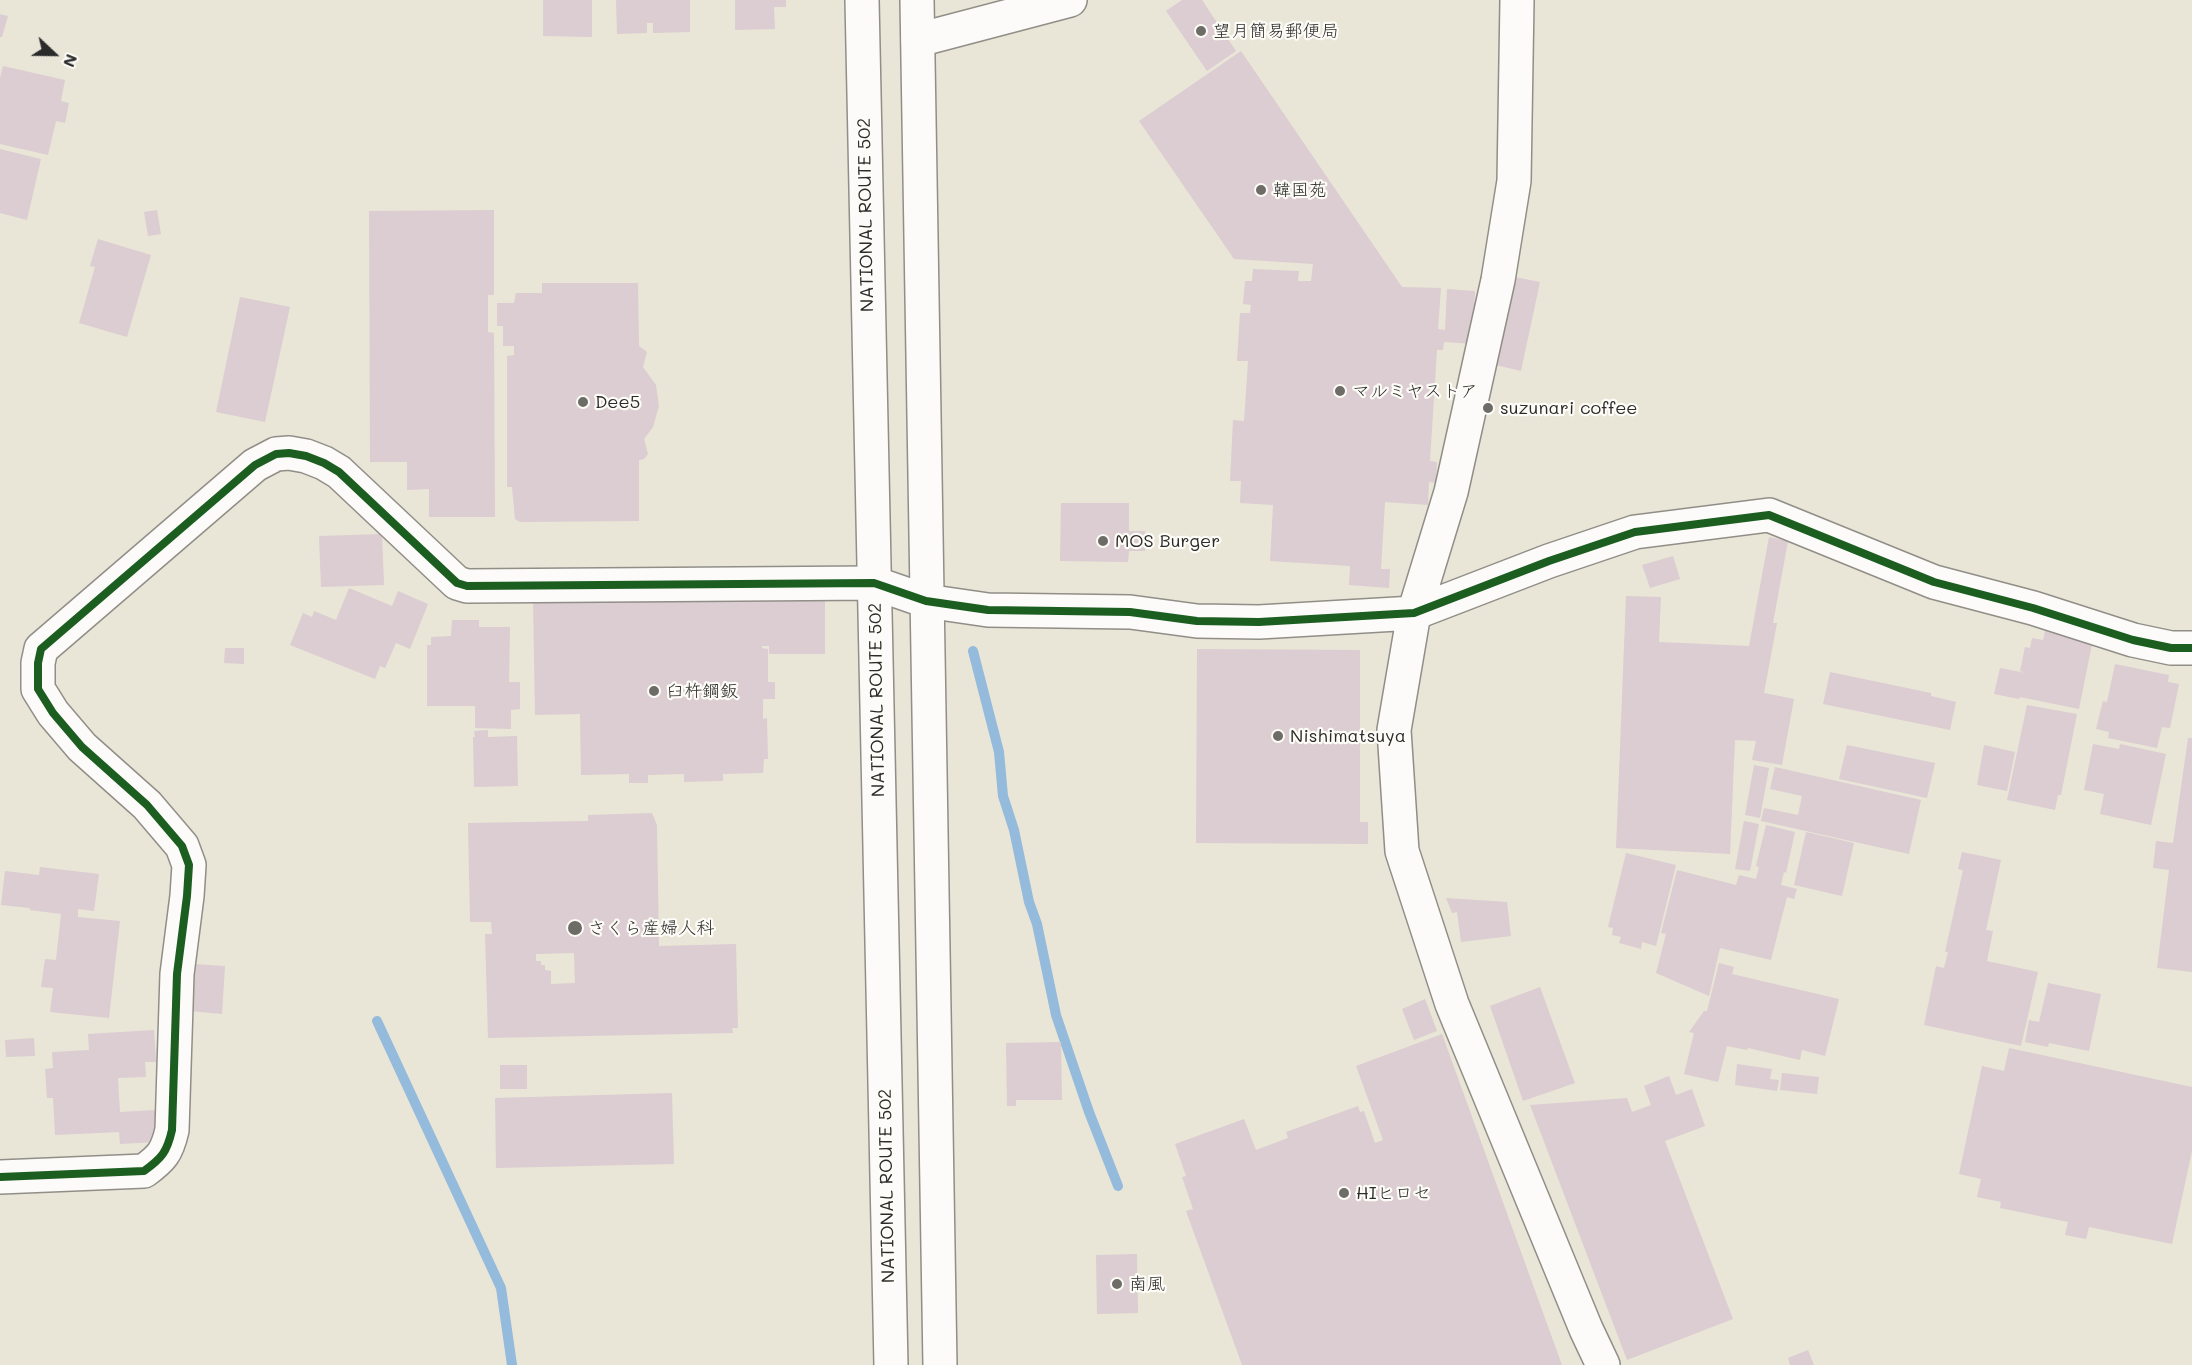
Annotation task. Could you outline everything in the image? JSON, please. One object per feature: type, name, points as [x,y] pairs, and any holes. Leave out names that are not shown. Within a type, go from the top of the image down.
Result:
[{"type":"main road","name":"NATIONAL ROUTE 502","points":[[862,0],[891,1365]]},
{"type":"main road","points":[[917,0],[940,1365]]},
{"type":"main road","points":[[918,40],[1070,0]]},
{"type":"main road","points":[[1517,0],[1514,181],[1498,280],[1451,492],[1414,613],[1394,730],[1402,851],[1452,1004],[1603,1365]]},
{"type":"main road","points":[[0,1177],[144,1171],[160,1160],[166,1150],[172,1130],[177,974],[189,865],[182,846],[147,805],[82,747],[53,713],[38,689],[38,663],[41,649],[255,465],[276,454],[289,453],[306,456],[339,472],[457,583],[466,586],[874,583],[926,601],[988,610],[1130,612],[1197,621],[1259,622],[1414,613],[1550,561],[1635,532],[1769,515],[1934,582],[2033,608],[2133,640],[2171,648],[2192,648]]},
{"type":"building","points":[[543,0],[592,0],[592,37],[543,36]]},
{"type":"building","points":[[616,0],[690,0],[690,32],[653,33],[653,23],[647,23],[647,33],[617,34]]},
{"type":"building","points":[[735,0],[786,0],[786,7],[774,7],[775,29],[735,30]]},
{"type":"building","name":"望月簡易郵便局","points":[[1182,0],[1202,0],[1236,51],[1207,71],[1166,11]]},
{"type":"building","points":[[0,14],[8,16],[2,37],[0,37]]},
{"type":"building","name":"マルミヤストア","points":[[1241,51],[1402,287],[1441,288],[1438,329],[1445,330],[1447,289],[1475,291],[1473,344],[1444,342],[1443,350],[1437,350],[1430,461],[1437,462],[1436,483],[1429,482],[1428,505],[1385,502],[1381,569],[1390,569],[1389,588],[1349,585],[1350,566],[1270,561],[1273,505],[1240,503],[1241,481],[1230,481],[1233,420],[1244,421],[1248,361],[1237,361],[1240,313],[1250,313],[1251,305],[1243,304],[1245,281],[1252,281],[1253,269],[1299,271],[1298,281],[1311,281],[1313,264],[1234,259],[1139,121]]},
{"type":"building","points":[[3,66],[65,80],[61,101],[69,103],[65,123],[56,121],[48,155],[0,144],[0,78]]},
{"type":"building","points":[[0,149],[41,159],[27,220],[0,213]]},
{"type":"building","points":[[157,210],[161,234],[148,236],[144,212]]},
{"type":"building","points":[[494,210],[494,295],[488,295],[488,332],[494,333],[495,517],[429,517],[429,489],[407,490],[407,462],[370,462],[369,211]]},
{"type":"building","points":[[98,239],[151,255],[127,337],[79,323],[95,267],[90,266]]},
{"type":"building","points":[[1515,277],[1540,282],[1521,371],[1496,365]]},
{"type":"building","name":"Dee5","points":[[542,283],[638,283],[639,346],[647,352],[643,367],[656,385],[659,406],[653,427],[644,439],[648,454],[644,459],[639,460],[639,521],[520,522],[515,519],[512,487],[507,487],[507,356],[514,355],[514,346],[503,346],[503,326],[497,326],[497,303],[514,303],[516,293],[542,293]]},
{"type":"building","points":[[240,297],[290,307],[265,422],[216,412]]},
{"type":"building","name":"MOS Burger","points":[[1061,503],[1129,503],[1129,531],[1145,531],[1145,551],[1129,551],[1128,562],[1060,561]]},
{"type":"building","points":[[382,534],[384,585],[321,587],[319,536]]},
{"type":"building","points":[[1769,537],[1788,541],[1773,623],[1777,623],[1764,693],[1794,699],[1782,765],[1752,760],[1756,741],[1735,740],[1730,854],[1616,848],[1626,596],[1661,597],[1659,642],[1749,646]]},
{"type":"building","points":[[1673,556],[1680,579],[1650,588],[1642,565]]},
{"type":"building","points":[[349,588],[392,606],[398,591],[428,604],[410,649],[396,643],[385,668],[380,666],[375,679],[290,645],[303,613],[312,617],[314,611],[336,620]]},
{"type":"building","name":"臼杵鋼鈑","points":[[825,599],[825,654],[769,654],[769,646],[762,646],[768,649],[768,682],[775,682],[775,699],[763,699],[763,719],[767,718],[768,759],[764,759],[763,773],[723,774],[723,781],[684,782],[684,774],[648,775],[648,783],[629,783],[629,774],[581,775],[580,714],[535,715],[533,600]]},
{"type":"building","points":[[452,620],[479,620],[479,627],[510,627],[509,682],[520,682],[520,709],[511,710],[511,729],[475,728],[475,706],[427,706],[427,645],[431,645],[431,637],[451,636]]},
{"type":"building","points":[[2046,627],[2092,644],[2079,709],[1994,694],[2000,668],[2026,673],[2020,671],[2025,647],[2030,648],[2032,638],[2043,640]]},
{"type":"building","points":[[225,648],[244,648],[244,664],[224,663]]},
{"type":"building","name":"Nishimatsuya","points":[[1197,649],[1360,650],[1360,822],[1368,822],[1368,844],[1196,843]]},
{"type":"building","points":[[2115,664],[2169,675],[2168,682],[2179,684],[2170,728],[2162,727],[2157,748],[2108,738],[2109,732],[2096,729],[2103,701],[2107,702]]},
{"type":"building","points":[[1830,672],[1931,693],[1931,696],[1956,702],[1950,730],[1823,704]]},
{"type":"building","points":[[2027,705],[2077,714],[2061,795],[2058,795],[2055,810],[2007,800]]},
{"type":"building","points":[[488,730],[488,737],[517,736],[518,786],[474,787],[474,731]]},
{"type":"building","points":[[2188,738],[2192,738],[2192,972],[2157,968],[2169,870],[2153,868],[2156,841],[2173,843]]},
{"type":"building","points":[[2093,744],[2119,749],[2120,744],[2166,754],[2151,825],[2100,814],[2104,794],[2084,790]]},
{"type":"building","points":[[1847,745],[1935,763],[1927,798],[1839,779]]},
{"type":"building","points":[[1984,745],[2015,752],[2007,791],[1977,785]]},
{"type":"building","points":[[1754,765],[1769,768],[1760,818],[1745,815]]},
{"type":"building","points":[[1775,767],[1921,800],[1909,854],[1761,821],[1764,808],[1798,815],[1802,796],[1770,789]]},
{"type":"building","name":"さくら産婦人科","points":[[652,813],[657,825],[659,946],[736,944],[738,1028],[732,1028],[733,1033],[488,1038],[485,934],[492,934],[491,922],[470,922],[468,823],[588,821],[588,815]],"holes":[[[574,953],[575,983],[551,984],[551,971],[545,970],[545,965],[541,965],[541,961],[536,961],[536,954]]]},
{"type":"building","points":[[1744,821],[1759,824],[1750,871],[1735,869]]},
{"type":"building","points":[[1766,825],[1795,832],[1781,885],[1797,889],[1794,899],[1787,897],[1771,960],[1720,948],[1709,996],[1656,973],[1666,934],[1661,933],[1677,870],[1736,885],[1739,875],[1756,879],[1759,867],[1756,866]]},
{"type":"building","points":[[1806,832],[1854,843],[1842,896],[1794,885]]},
{"type":"building","points":[[1962,852],[2001,860],[1986,930],[1993,931],[1987,961],[2038,972],[2021,1046],[1924,1025],[1936,966],[1944,968],[1948,952],[1945,952],[1963,870],[1958,869]]},
{"type":"building","points":[[1626,853],[1676,865],[1656,946],[1642,942],[1641,949],[1619,943],[1621,937],[1612,935],[1613,928],[1608,927]]},
{"type":"building","points":[[40,867],[99,874],[94,911],[78,909],[78,917],[120,921],[109,1018],[50,1012],[53,988],[41,987],[45,959],[56,960],[61,914],[1,905],[5,871],[39,875]]},
{"type":"building","points":[[1446,898],[1507,902],[1511,936],[1461,942],[1457,912],[1452,913]]},
{"type":"building","points":[[1719,963],[1734,967],[1732,974],[1839,999],[1825,1056],[1802,1050],[1800,1060],[1748,1048],[1747,1050],[1727,1046],[1718,1082],[1684,1074],[1694,1033],[1689,1032],[1704,1011],[1707,1011]]},
{"type":"building","points":[[193,964],[225,966],[222,1014],[190,1011]]},
{"type":"building","points":[[2048,983],[2101,994],[2089,1051],[2049,1043],[2048,1047],[2025,1042],[2029,1020],[2039,1022]]},
{"type":"building","points":[[1540,987],[1575,1083],[1523,1101],[1490,1006]]},
{"type":"building","points":[[1425,999],[1437,1031],[1414,1040],[1402,1009]]},
{"type":"building","points":[[154,1030],[156,1062],[145,1062],[146,1077],[118,1078],[120,1112],[155,1110],[157,1142],[120,1144],[119,1132],[55,1135],[53,1098],[47,1098],[45,1069],[53,1068],[52,1052],[89,1050],[88,1034]]},
{"type":"building","name":"HIヒロセ","points":[[1442,1034],[1562,1365],[1242,1365],[1186,1211],[1193,1209],[1182,1177],[1186,1176],[1175,1144],[1244,1119],[1256,1150],[1288,1138],[1286,1132],[1358,1106],[1360,1112],[1364,1111],[1375,1143],[1383,1140],[1356,1066]]},
{"type":"building","points":[[34,1038],[35,1056],[6,1057],[5,1040]]},
{"type":"building","points":[[1061,1042],[1062,1100],[1016,1100],[1016,1106],[1007,1106],[1006,1043]]},
{"type":"building","points":[[2009,1048],[2192,1087],[2192,1151],[2172,1244],[2089,1227],[2086,1239],[2065,1235],[2068,1222],[2000,1208],[2001,1202],[1977,1197],[1981,1179],[1959,1174],[1982,1066],[2004,1071]]},
{"type":"building","points":[[1737,1064],[1772,1069],[1770,1079],[1779,1080],[1777,1091],[1735,1085]]},
{"type":"building","points":[[500,1065],[527,1065],[527,1089],[500,1089]]},
{"type":"building","points":[[1782,1073],[1819,1077],[1817,1094],[1780,1090]]},
{"type":"building","points":[[1669,1076],[1676,1095],[1692,1089],[1705,1126],[1665,1141],[1733,1319],[1627,1360],[1530,1105],[1627,1098],[1632,1112],[1651,1105],[1644,1086]]},
{"type":"building","points":[[672,1093],[674,1164],[496,1168],[495,1098]]},
{"type":"building","name":"南風","points":[[1137,1254],[1138,1313],[1097,1314],[1096,1255]]},
{"type":"building","points":[[1808,1350],[1814,1365],[1790,1365],[1788,1358]]},
{"type":"waterway","points":[[973,651],[999,752],[1003,796],[1014,830],[1029,902],[1037,924],[1056,1015],[1089,1112],[1118,1186]]},
{"type":"waterway","points":[[377,1021],[501,1288],[512,1365]]},
{"type":"cycle path","points":[[0,1177],[144,1171],[163,1154],[172,1130],[177,974],[189,865],[182,846],[147,805],[82,747],[53,713],[38,689],[38,663],[41,649],[255,465],[276,454],[289,453],[306,456],[339,472],[457,583],[467,586],[874,583],[926,601],[988,610],[1130,612],[1197,621],[1259,622],[1414,613],[1549,561],[1635,532],[1769,515],[1934,582],[2033,608],[2133,640],[2171,648],[2192,648]]},
{"type":"place","name":"望月簡易郵便局","points":[[1201,31]]},
{"type":"place","name":"韓国苑","points":[[1261,190]]},
{"type":"place","name":"マルミヤストア","points":[[1340,391]]},
{"type":"place","name":"Dee5","points":[[583,402]]},
{"type":"place","name":"suzunari coffee","points":[[1488,408]]},
{"type":"place","name":"MOS Burger","points":[[1103,541]]},
{"type":"place","name":"臼杵鋼鈑","points":[[654,691]]},
{"type":"place","name":"Nishimatsuya","points":[[1278,736]]},
{"type":"place","name":"さくら産婦人科","points":[[575,928]]},
{"type":"place","name":"HIヒロセ","points":[[1344,1193]]},
{"type":"place","name":"南風","points":[[1117,1284]]}]
